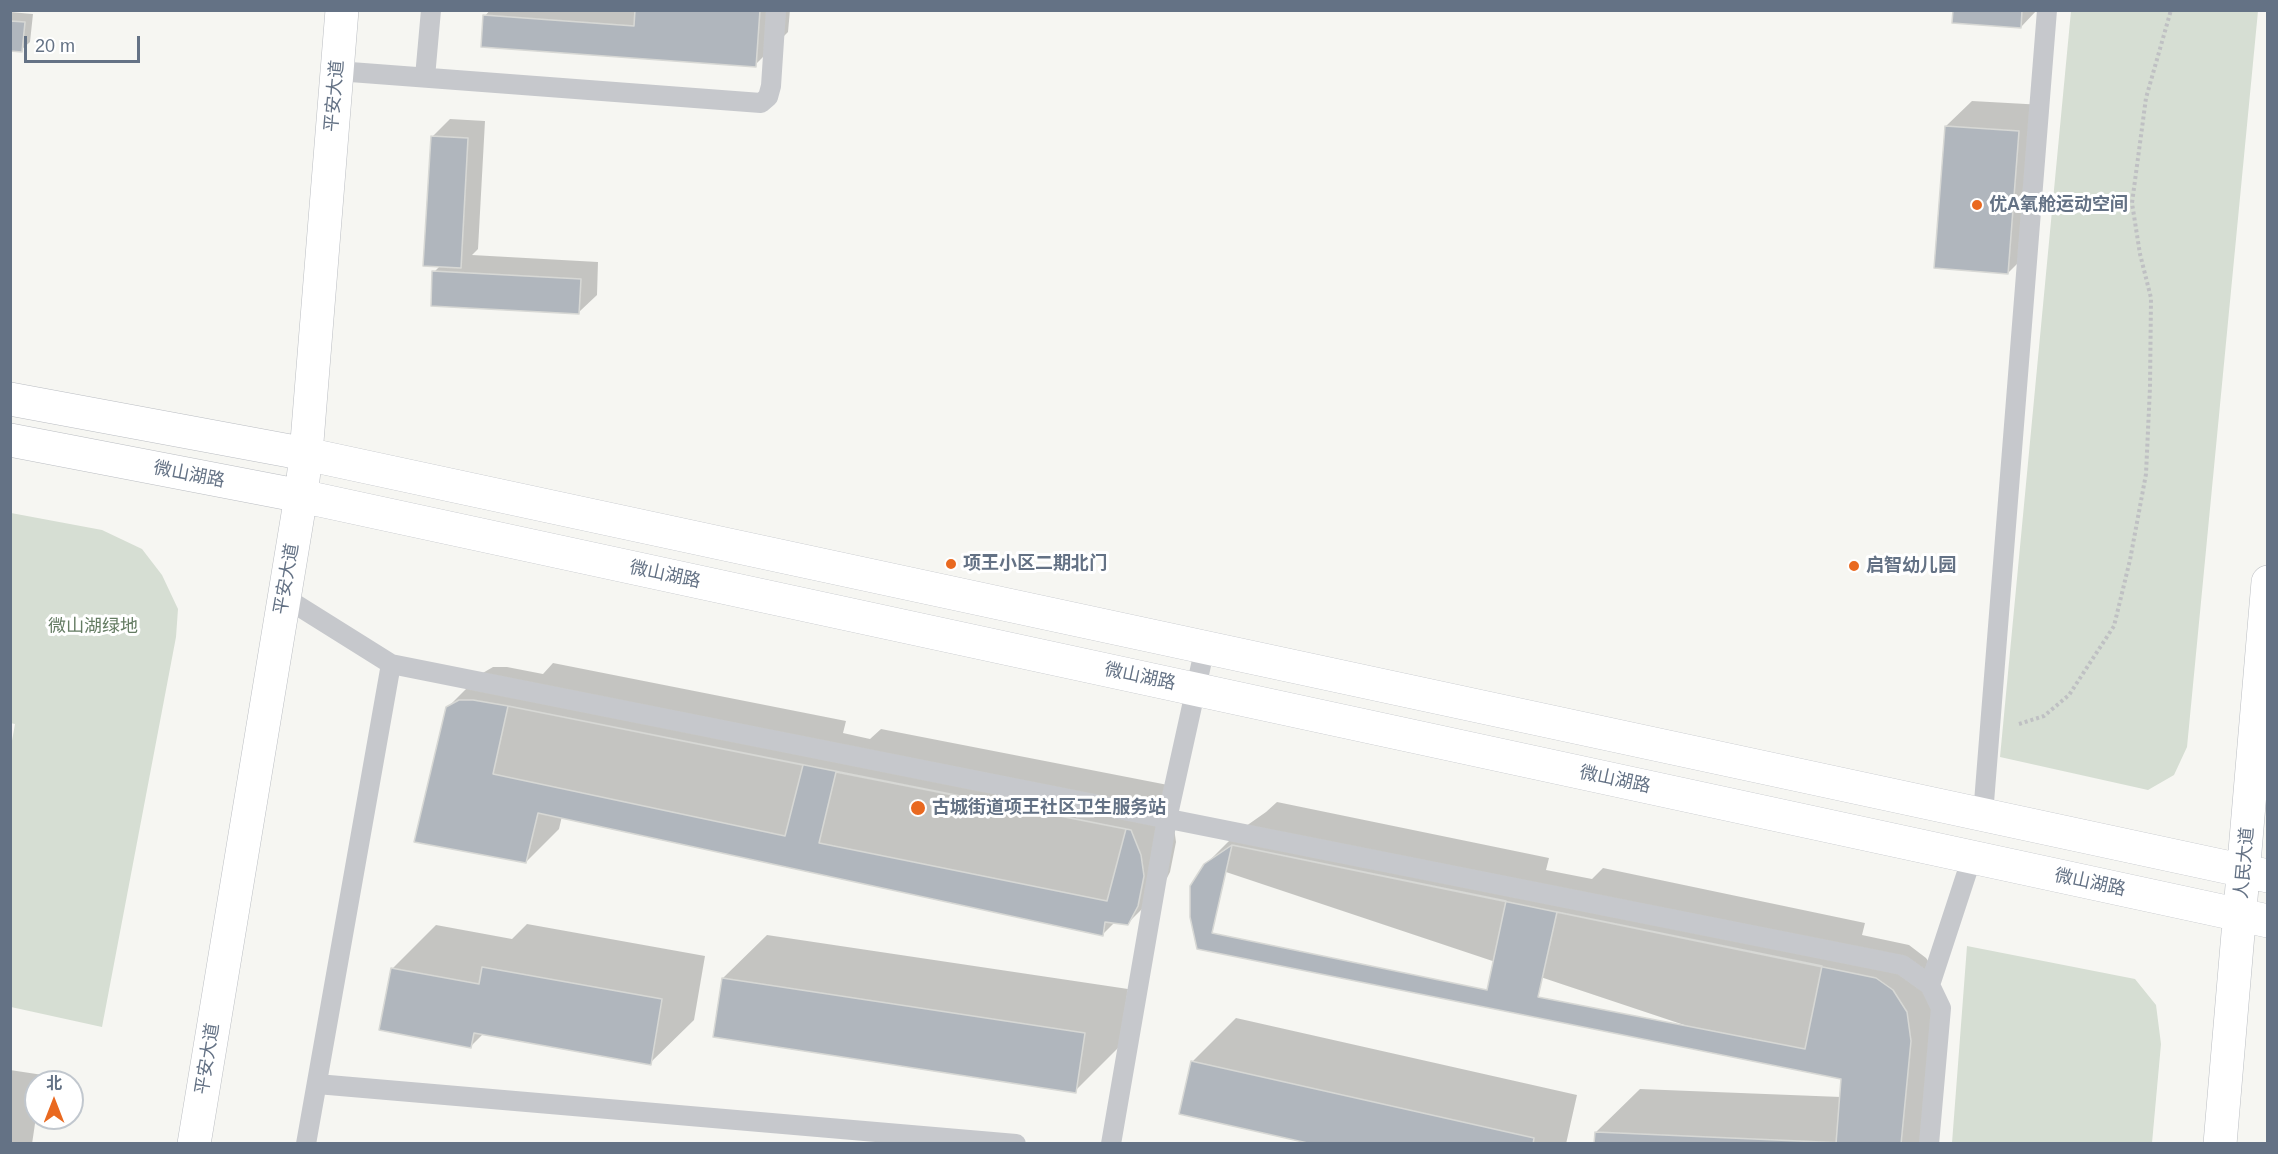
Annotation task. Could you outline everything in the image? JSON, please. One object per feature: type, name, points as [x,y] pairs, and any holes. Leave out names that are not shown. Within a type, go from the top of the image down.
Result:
[{"type":"street","name":"平安大道","points":[[194,1143],[301,496],[342,10]]},
{"type":"street","points":[[10,399],[306,454],[2256,873]]},
{"type":"street","name":"微山湖路","points":[[10,440],[301,496],[2254,918]]},
{"type":"street","name":"人民大道","points":[[2220,1143],[2254,918],[2268,582]]},
{"type":"lane","points":[[425,77],[431,10]]},
{"type":"lane","points":[[337,71],[761,103],[768,97],[771,86],[776,10]]},
{"type":"lane","points":[[1983,815],[2047,10]]},
{"type":"lane","points":[[284,597],[391,664],[1902,965],[1930,985],[1941,1008],[1929,1143]]},
{"type":"lane","points":[[1111,1143],[1167,819],[1205,647]]},
{"type":"lane","points":[[306,1143],[391,664]]},
{"type":"lane","points":[[1930,985],[1972,857]]},
{"type":"lane","points":[[317,1084],[1016,1143]]},
{"type":"path","points":[[1990,734],[2044,716],[2069,695],[2114,626],[2130,560],[2146,474],[2150,387],[2151,298],[2140,254],[2132,203],[2146,98],[2171,10]]},
{"type":"green space","points":[[2071,11],[2258,11],[2187,747],[2174,775],[2148,790],[2000,757]]},
{"type":"green space","name":"微山湖绿地","points":[[11,513],[102,530],[142,549],[162,575],[178,609],[176,637],[102,1027],[11,1007],[10,752],[15,724],[10,723]]},
{"type":"green space","points":[[1967,946],[2135,979],[2156,1005],[2161,1044],[2152,1143],[1952,1143]]},
{"type":"building","points":[[635,10],[760,10],[756,67],[481,47],[483,15],[634,26]]},
{"type":"building","points":[[1953,10],[2022,10],[2021,28],[1952,23]]},
{"type":"building","points":[[10,21],[25,22],[22,52],[10,51]]},
{"type":"building","points":[[1945,126],[2019,131],[2008,274],[1934,268]]},
{"type":"building","points":[[431,136],[468,138],[461,268],[423,266]]},
{"type":"building","points":[[432,271],[581,279],[579,314],[431,306]]},
{"type":"building","points":[[459,700],[508,706],[1131,830],[1141,855],[1144,876],[1138,906],[1128,925],[1105,922],[1103,936],[538,813],[526,863],[414,842],[446,707]]},
{"type":"building","points":[[508,706],[803,765],[785,836],[493,774]]},
{"type":"building","points":[[836,772],[1126,829],[1107,901],[819,843]]},
{"type":"building","points":[[1232,845],[1876,978],[1893,990],[1907,1012],[1911,1041],[1901,1144],[1836,1144],[1841,1079],[1197,949],[1190,917],[1190,886],[1204,864]]},
{"type":"building","points":[[1232,845],[1506,901],[1487,990],[1212,933]]},
{"type":"building","points":[[1557,912],[1822,966],[1805,1049],[1538,997]]},
{"type":"building","points":[[482,967],[662,999],[651,1065],[474,1033],[471,1048],[379,1030],[391,968],[479,984]]},
{"type":"building","points":[[722,978],[1085,1033],[1076,1093],[713,1037]]},
{"type":"building","points":[[1191,1061],[1534,1138],[1533,1144],[1312,1144],[1179,1114]]},
{"type":"building","points":[[1595,1132],[1866,1144],[1594,1144]]},
{"type":"place","name":"优A氧舱运动空间","points":[[1977,205]]},
{"type":"place","name":"项王小区二期北门","points":[[951,564]]},
{"type":"place","name":"启智幼儿园","points":[[1854,566]]},
{"type":"place","name":"古城街道项王社区卫生服务站","points":[[918,808]]}]
